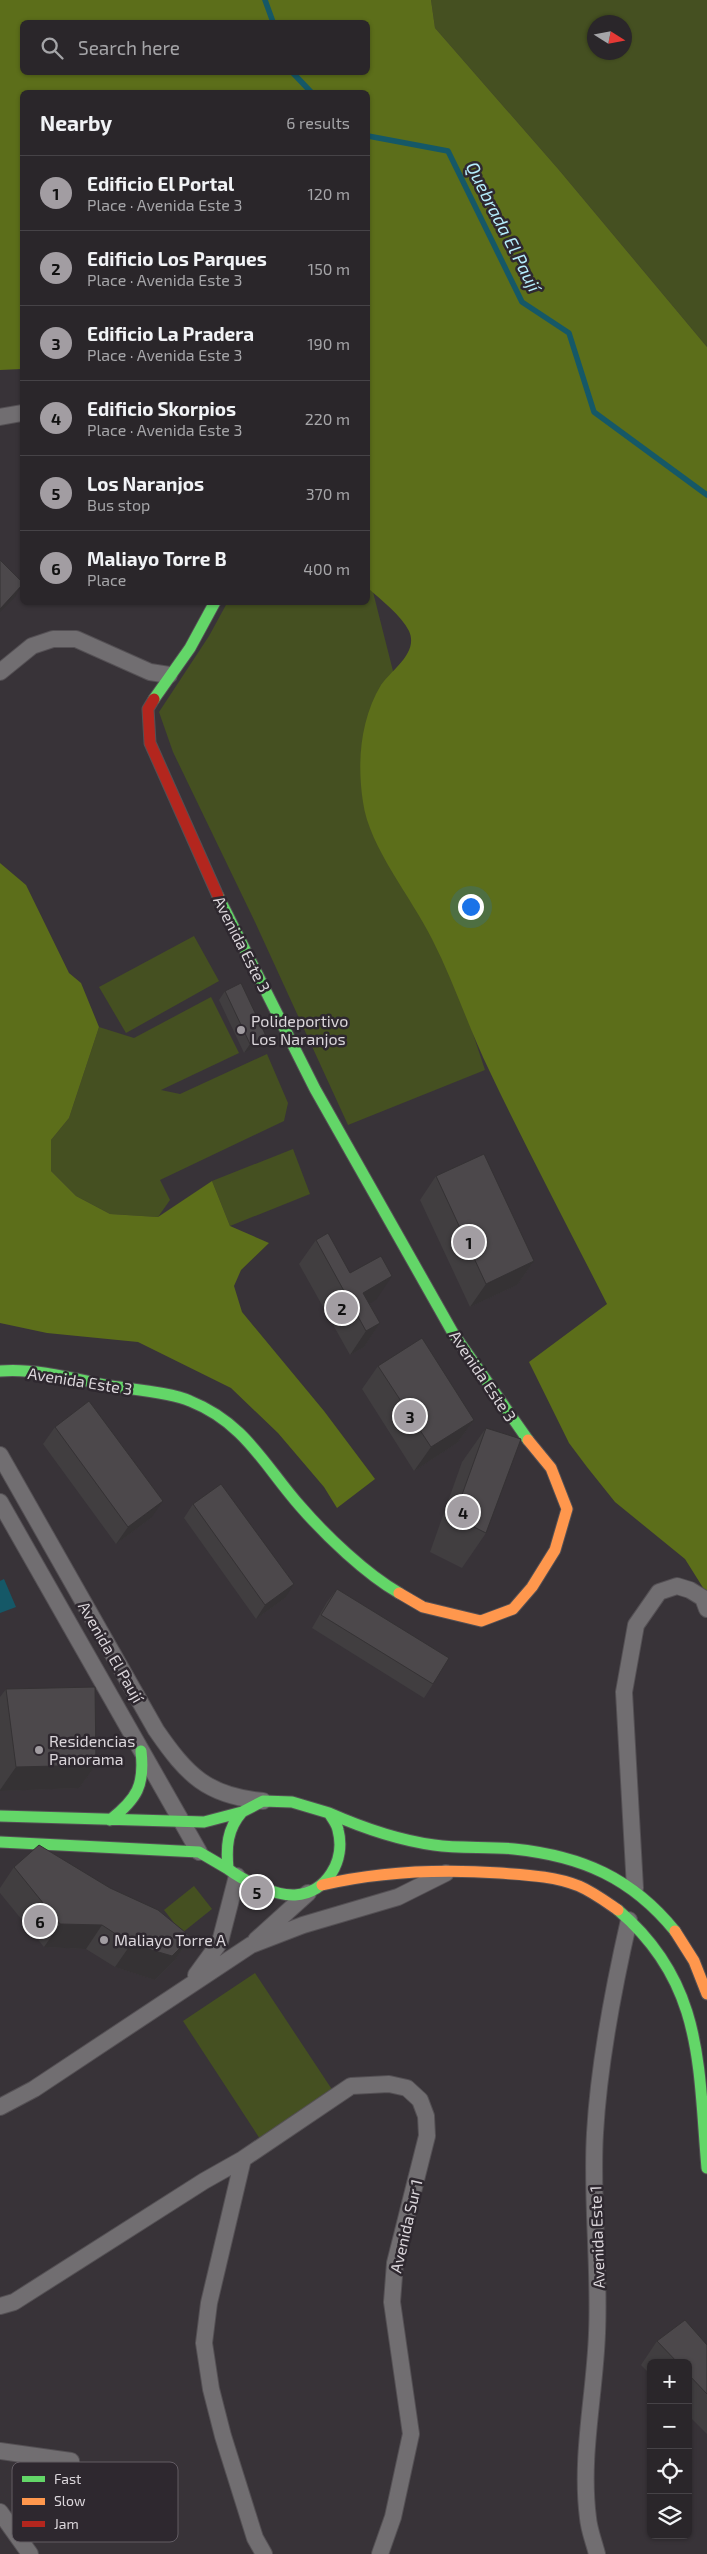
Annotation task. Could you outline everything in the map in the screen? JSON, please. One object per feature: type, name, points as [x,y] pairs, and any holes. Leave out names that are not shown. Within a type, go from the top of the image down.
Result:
[{"type":"main road","name":"Avenida Este 3","points":[[0,1370],[69,1378],[189,1400],[218,1416],[249,1440],[301,1507],[375,1579],[423,1607],[481,1621],[513,1609],[532,1587],[555,1550],[567,1509],[551,1468],[514,1423],[454,1333],[316,1089],[208,876],[150,743],[148,709],[169,675],[190,648],[213,605]]},
{"type":"main road","points":[[110,1820],[125,1809],[138,1794],[143,1776],[141,1751]]},
{"type":"main road","points":[[0,1816],[204,1822],[242,1812],[263,1801],[292,1802],[329,1813],[373,1831],[408,1841],[447,1847],[528,1851],[580,1861],[597,1867],[635,1888],[651,1902],[678,1934],[696,1967],[707,1994]]},
{"type":"main road","points":[[232,1872],[229,1831],[242,1812]]},
{"type":"main road","points":[[315,1889],[334,1872],[340,1850],[338,1829],[329,1813]]},
{"type":"main road","points":[[0,1842],[199,1852],[254,1885],[286,1894],[385,1872],[451,1870],[497,1872],[557,1880],[604,1900],[646,1935],[674,1978],[693,2029],[707,2168]]},
{"type":"street","points":[[0,417],[20,413]]},
{"type":"street","points":[[0,672],[32,646],[53,639],[76,639],[150,672],[169,675]]},
{"type":"street","name":"Avenida El Paují","points":[[0,1455],[156,1730],[178,1761],[188,1772],[213,1790],[239,1798],[263,1801]]},
{"type":"street","name":"Avenida El Paují","points":[[0,1502],[199,1852]]},
{"type":"street","points":[[635,1888],[624,1692],[636,1624],[659,1592],[677,1586],[690,1590],[703,1598],[707,1608]]},
{"type":"street","points":[[251,1945],[311,1923],[398,1897],[451,1870]]},
{"type":"street","points":[[183,1989],[220,1942],[232,1872]]},
{"type":"street","points":[[0,2107],[34,2089],[251,1945],[315,1889]]},
{"type":"street","name":"Avenida Este 1","points":[[598,2554],[588,2518],[587,2475],[589,2426],[596,2372],[598,2300],[595,2134],[600,2081],[620,1962],[630,1920]]},
{"type":"street","name":"Avenida Sur 1","points":[[0,2306],[14,2302],[108,2244],[204,2181],[243,2159],[350,2086],[390,2084],[407,2088],[420,2100],[426,2116],[427,2136],[395,2263],[392,2302],[411,2434],[393,2517],[380,2554]]},
{"type":"street","points":[[243,2159],[209,2303],[204,2342],[211,2389],[223,2436],[255,2538],[264,2554]]},
{"type":"street","points":[[0,2451],[71,2461]]},
{"type":"street","points":[[0,2512],[12,2529]]},
{"type":"street","points":[[21,2542],[30,2554]]},
{"type":"green space","points":[[0,0],[431,0],[435,28],[559,170],[707,347],[707,1594],[685,1559],[615,1502],[587,1467],[569,1443],[529,1362],[607,1304],[490,1072],[424,923],[392,872],[373,837],[363,802],[360,772],[364,727],[368,713],[381,685],[407,654],[411,639],[409,631],[401,619],[370,590],[370,90],[20,90],[20,369],[0,370]]},
{"type":"green space","points":[[431,0],[707,0],[707,347],[559,170],[435,28]]},
{"type":"green space","points":[[370,588],[372,588],[416,762],[410,843],[485,1070],[348,1125],[255,922],[173,752],[159,712],[209,636],[226,605],[370,605]]},
{"type":"green space","points":[[0,863],[26,885],[69,973],[81,983],[99,1027],[69,1118],[51,1140],[51,1171],[76,1196],[110,1214],[158,1217],[212,1181],[230,1226],[269,1243],[241,1270],[234,1286],[242,1312],[324,1411],[375,1479],[337,1508],[324,1487],[278,1433],[231,1388],[138,1342],[47,1333],[0,1323]]},
{"type":"green space","points":[[194,936],[219,981],[126,1033],[99,987]]},
{"type":"green space","points":[[211,997],[239,1053],[161,1090],[180,1094],[267,1054],[288,1103],[284,1121],[160,1180],[170,1200],[158,1217],[110,1214],[76,1196],[51,1171],[51,1140],[69,1118],[99,1027],[134,1038]]},
{"type":"green space","points":[[293,1149],[310,1194],[230,1226],[212,1181]]},
{"type":"green space","points":[[194,1886],[212,1909],[182,1933],[164,1910]]},
{"type":"green space","points":[[255,1973],[333,2091],[260,2139],[183,2021]]},
{"type":"water","points":[[4,1579],[16,1607],[0,1613],[0,1581]]},
{"type":"building","points":[[0,560],[20,580],[20,587],[0,609]]},
{"type":"building","points":[[241,983],[266,1036],[250,1044],[225,991]]},
{"type":"building","points":[[484,1154],[534,1261],[486,1284],[436,1176]]},
{"type":"building","points":[[328,1233],[350,1273],[381,1256],[392,1276],[363,1293],[380,1323],[366,1331],[316,1240]]},
{"type":"building","points":[[422,1338],[474,1420],[431,1447],[378,1366]]},
{"type":"building","points":[[89,1401],[163,1501],[128,1527],[55,1427]]},
{"type":"building","points":[[486,1428],[521,1439],[486,1533],[454,1517]]},
{"type":"building","points":[[221,1484],[294,1584],[265,1605],[193,1504]]},
{"type":"building","points":[[337,1589],[449,1658],[433,1684],[321,1615]]},
{"type":"building","points":[[95,1687],[96,1765],[16,1767],[6,1689]]},
{"type":"building","points":[[39,1845],[110,1888],[158,1910],[191,1937],[172,1956],[131,1944],[102,1925],[60,1924],[14,1867]]},
{"type":"building","points":[[685,2320],[707,2345],[707,2394],[692,2378],[692,2359],[674,2359],[657,2341]]},
{"type":"waterway","name":"Quebrada El Paují","points":[[265,0],[272,20]]},
{"type":"waterway","name":"Quebrada El Paují","points":[[295,75],[309,90]]},
{"type":"waterway","name":"Quebrada El Paují","points":[[370,136],[448,151],[522,302],[569,333],[594,412],[707,495]]},
{"type":"traffic: fast","points":[[154,699],[190,648],[213,605]]},
{"type":"traffic: fast","points":[[218,896],[315,1089],[453,1333],[528,1440]]},
{"type":"traffic: fast","points":[[0,1371],[39,1372],[105,1385],[161,1393],[182,1398],[209,1410],[225,1421],[252,1446],[300,1506],[334,1542],[373,1576],[399,1593]]},
{"type":"traffic: fast","points":[[110,1820],[127,1805],[137,1790],[142,1773],[141,1751]]},
{"type":"traffic: fast","points":[[0,1816],[204,1822],[242,1812],[263,1801],[292,1802],[329,1813],[336,1823],[340,1841],[339,1853],[332,1873],[316,1888],[306,1893],[295,1895],[287,1895],[269,1890],[235,1874],[228,1869],[227,1853],[230,1832],[242,1812]]},
{"type":"traffic: fast","points":[[329,1813],[380,1833],[420,1843],[539,1852],[583,1864],[604,1873],[641,1897],[675,1931]]},
{"type":"traffic: fast","points":[[0,1842],[199,1852],[228,1869]]},
{"type":"traffic: fast","points":[[618,1910],[646,1938],[667,1967],[682,1997],[698,2061],[707,2168]]},
{"type":"traffic: slow","points":[[399,1593],[423,1607],[481,1621],[513,1609],[532,1587],[555,1550],[567,1509],[551,1468],[528,1440]]},
{"type":"traffic: slow","points":[[322,1885],[344,1880],[411,1872],[455,1871],[520,1874],[550,1878],[579,1886],[618,1910]]},
{"type":"traffic: slow","points":[[675,1931],[694,1961],[707,1994]]},
{"type":"traffic: jam","points":[[154,699],[148,709],[150,743],[218,896]]},
{"type":"place","name":"Polideportivo Los Naranjos","points":[[241,1030]]},
{"type":"place","name":"Edificio El Portal","points":[[469,1242]]},
{"type":"place","name":"Edificio Los Parques","points":[[342,1308]]},
{"type":"place","name":"Edificio La Pradera","points":[[410,1416]]},
{"type":"place","name":"Edificio Skorpios","points":[[463,1512]]},
{"type":"place","name":"Residencias Panorama","points":[[39,1750]]},
{"type":"place","name":"Los Naranjos","points":[[257,1892]]},
{"type":"place","name":"Maliayo Torre B","points":[[40,1921]]},
{"type":"place","name":"Maliayo Torre A","points":[[104,1940]]}]
